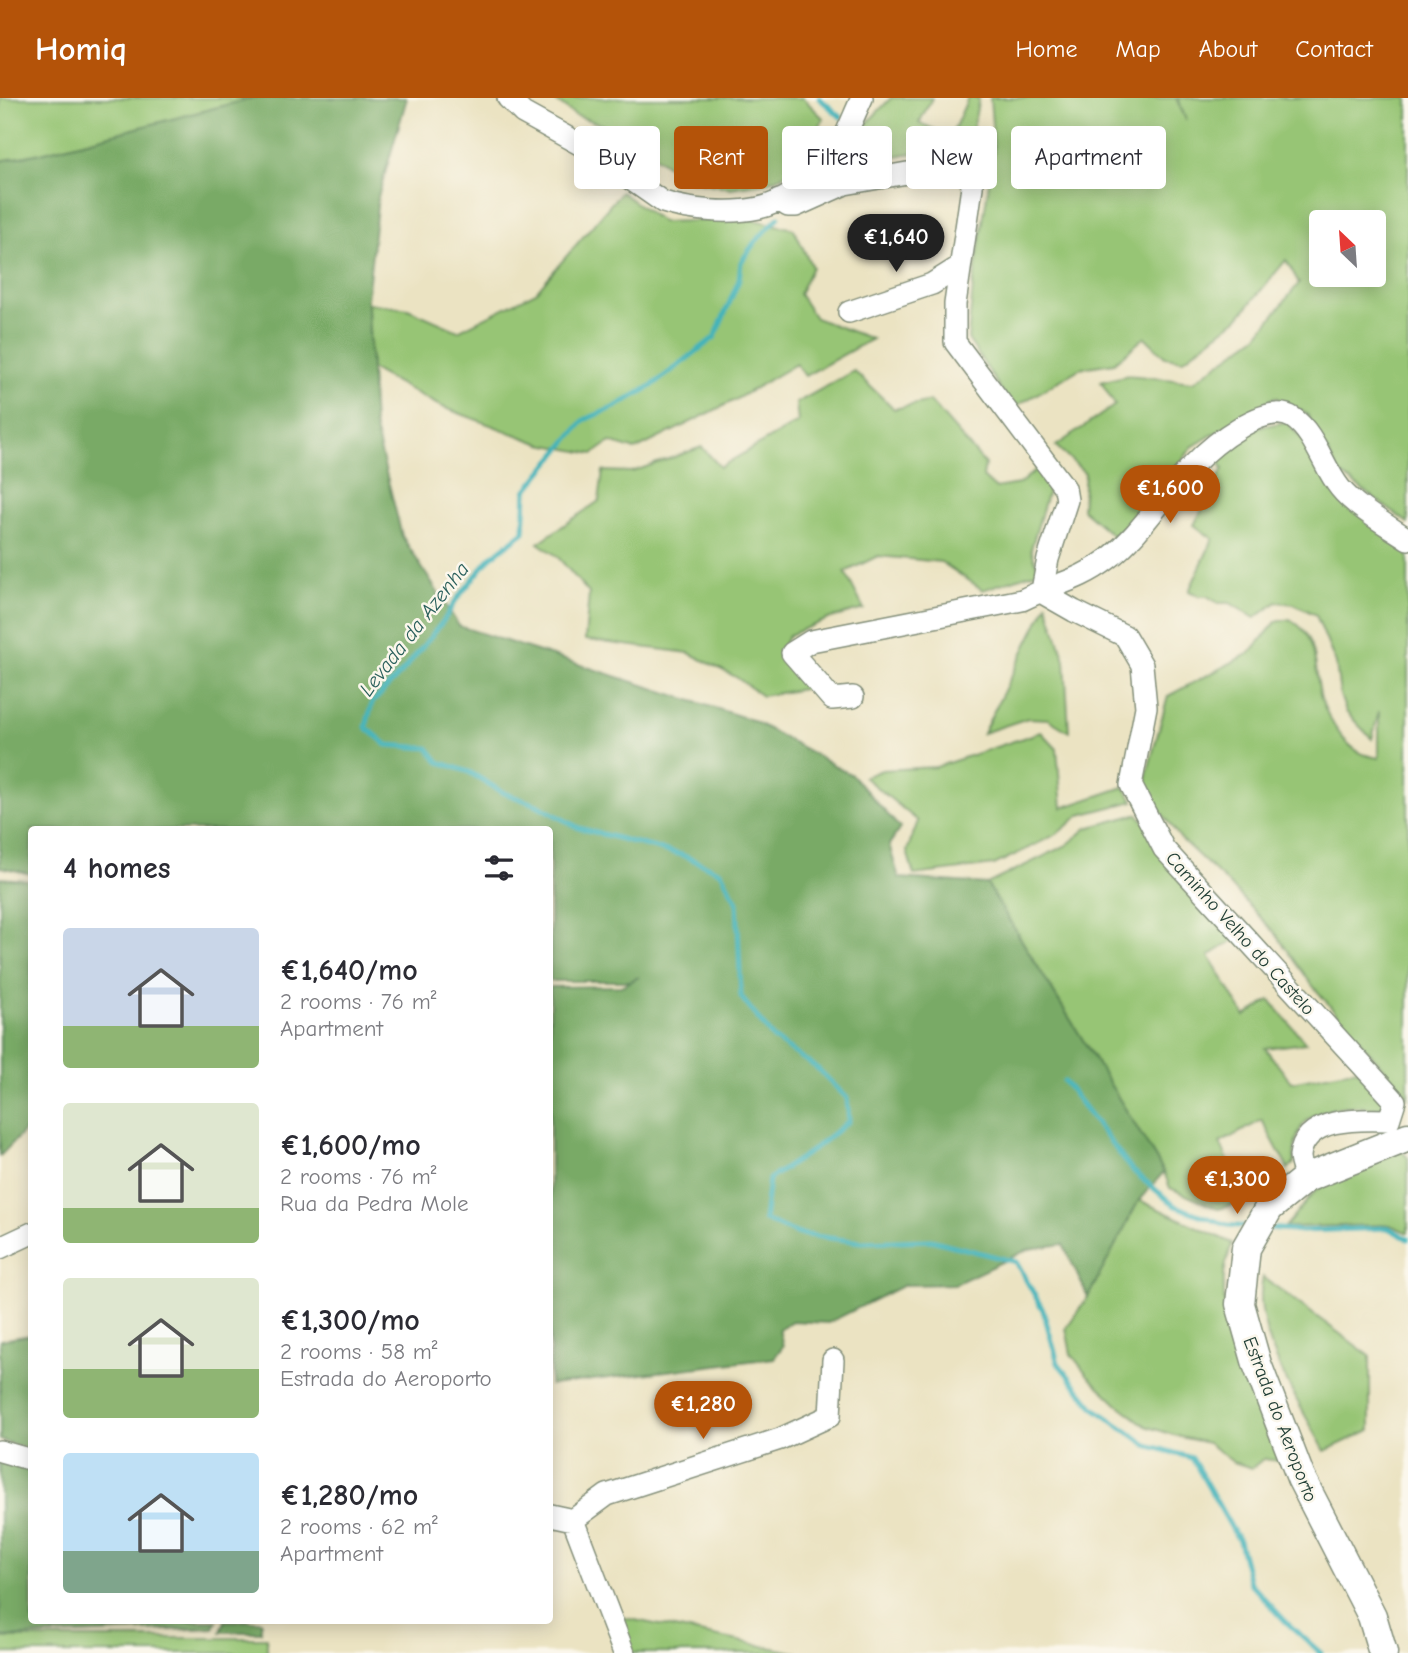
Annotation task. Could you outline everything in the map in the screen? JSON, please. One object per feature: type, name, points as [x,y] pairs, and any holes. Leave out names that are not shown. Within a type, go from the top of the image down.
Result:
[{"type":"main road","name":"Estrada do Aeroporto","points":[[1383,1653],[1373,1616],[1308,1494],[1256,1364],[1240,1304],[1246,1248],[1269,1208],[1306,1178],[1408,1137]]},
{"type":"street","points":[[508,98],[523,113],[583,146],[663,202],[716,210],[757,209],[779,200],[823,171],[862,98]]},
{"type":"street","points":[[779,200],[788,206],[796,206],[845,184],[907,173],[963,173],[971,180],[959,267],[954,337],[956,345],[1065,488],[1067,500],[1048,559],[1045,590]]},
{"type":"street","points":[[849,312],[932,284],[959,267]]},
{"type":"street","points":[[853,697],[832,699],[792,653],[811,641],[1022,600],[1074,580],[1109,559],[1138,532],[1199,459],[1256,418],[1275,413],[1292,417],[1301,425],[1334,479],[1348,496],[1408,539]]},
{"type":"street","name":"Caminho Velho do Castelo","points":[[1045,590],[1049,598],[1125,636],[1142,665],[1146,707],[1131,785],[1164,849],[1395,1101],[1389,1120],[1364,1119],[1335,1123],[1316,1130],[1306,1142],[1300,1158],[1306,1178]]},
{"type":"street","points":[[0,1248],[28,1235]]},
{"type":"street","points":[[553,1516],[573,1520],[607,1495],[780,1439],[830,1416],[833,1360]]},
{"type":"street","points":[[0,1451],[28,1459]]},
{"type":"street","points":[[573,1520],[624,1653]]},
{"type":"green space","points":[[0,98],[253,98],[41,153],[0,161]]},
{"type":"green space","points":[[253,98],[407,98],[378,197],[367,299],[374,425],[402,536],[459,626],[752,720],[852,775],[900,828],[889,845],[899,878],[987,884],[1164,1172],[1139,1200],[1088,1297],[1063,1244],[1029,1249],[955,1284],[904,1285],[828,1323],[792,1321],[779,1329],[783,1346],[774,1358],[553,1385],[553,987],[621,986],[639,977],[630,981],[553,981],[553,826],[28,826],[28,873],[0,867],[0,161],[41,153]]},
{"type":"green space","points":[[552,98],[803,98],[824,119],[820,126],[782,126],[782,176],[768,182],[768,126],[674,126],[674,170],[660,160],[660,126],[606,126],[575,115]]},
{"type":"green space","points":[[891,98],[932,98],[919,123],[926,126],[906,126],[906,154],[892,157],[892,126],[865,126]]},
{"type":"green space","points":[[968,98],[979,98],[973,126],[955,126]]},
{"type":"green space","points":[[990,98],[1176,98],[1186,120],[1178,98],[1408,98],[1408,523],[1339,473],[1307,414],[1275,397],[1192,447],[1158,495],[1117,539],[1082,509],[1085,473],[1056,446],[1115,405],[1101,382],[1128,375],[1193,382],[1257,336],[1299,283],[1286,260],[1238,318],[1183,360],[1165,357],[1145,337],[1114,363],[1081,368],[1013,408],[968,339],[988,189],[997,189],[997,126],[992,126]]},
{"type":"green space","points":[[621,192],[662,222],[750,219],[794,229],[812,267],[799,294],[815,318],[872,339],[805,376],[796,364],[733,401],[635,450],[610,442],[593,454],[541,444],[440,406],[371,369],[368,303],[408,309],[458,331],[536,292]]},
{"type":"green space","points":[[854,371],[894,409],[930,401],[985,464],[983,477],[995,488],[1019,484],[1037,469],[1050,484],[1031,549],[1039,571],[983,590],[941,562],[878,556],[845,572],[864,609],[831,618],[789,635],[779,653],[809,688],[762,696],[736,677],[689,653],[585,640],[589,593],[557,556],[538,543],[599,501],[603,471],[632,472],[702,447],[720,467],[798,422],[796,403]]},
{"type":"green space","points":[[1286,422],[1408,549],[1408,1097],[1312,985],[1276,934],[1231,886],[1181,839],[1147,793],[1147,774],[1168,696],[1250,653],[1276,622],[1290,619],[1307,635],[1314,655],[1321,698],[1332,723],[1354,749],[1379,758],[1379,711],[1372,739],[1346,712],[1340,695],[1336,664],[1316,615],[1294,604],[1277,602],[1255,618],[1230,603],[1218,603],[1207,596],[1199,596],[1189,591],[1213,539],[1194,525],[1223,469],[1217,457],[1237,443],[1247,429]]},
{"type":"green space","points":[[1047,604],[1065,660],[1069,732],[1048,719],[1028,718],[983,733]]},
{"type":"green space","points":[[1041,732],[1057,749],[1062,808],[1124,787],[1134,801],[1080,815],[1057,834],[994,865],[914,875],[907,851],[918,821],[864,777],[882,770],[936,767]]},
{"type":"green space","points":[[1138,814],[1237,938],[1209,956],[1245,1016],[1270,1000],[1306,1043],[1265,1048],[1291,1082],[1357,1069],[1387,1106],[1339,1107],[1309,1119],[1298,1134],[1294,1163],[1288,1169],[1262,1120],[1220,1143],[1247,1201],[1218,1209],[1170,1188],[1164,1172],[987,884],[1067,845],[1087,828]]},
{"type":"green space","points":[[0,878],[28,881],[28,1127],[0,1156]]},
{"type":"green space","points":[[1402,1150],[1408,1158],[1408,1233],[1390,1225],[1285,1227],[1317,1189]]},
{"type":"green space","points":[[1139,1200],[1232,1243],[1224,1275],[1227,1325],[1249,1394],[1281,1461],[1263,1459],[1252,1468],[1233,1462],[1208,1443],[1146,1426],[1117,1404],[1091,1379],[1071,1354],[1066,1328],[1088,1297]]},
{"type":"green space","points":[[1263,1277],[1370,1356],[1370,1430],[1325,1451],[1291,1390],[1271,1344],[1261,1298]]},
{"type":"green space","points":[[28,1335],[28,1449],[0,1440],[0,1340]]},
{"type":"green space","points":[[0,1459],[28,1468],[28,1624],[216,1624],[214,1628],[0,1637]]},
{"type":"green space","points":[[620,1617],[798,1653],[632,1653]]},
{"type":"green space","points":[[224,1624],[261,1624],[261,1632],[221,1632]]},
{"type":"green space","points":[[0,1638],[267,1638],[267,1653],[0,1653]]},
{"type":"waterway","name":"Levada da Azenha","points":[[819,98],[841,117]]},
{"type":"waterway","name":"Levada da Azenha","points":[[779,217],[755,242],[741,262],[739,280],[715,337],[653,385],[615,407],[584,420],[526,491],[524,532],[490,558],[402,672],[372,703],[366,727],[387,745],[428,748],[439,762],[469,772],[504,793],[537,805],[579,828],[682,855],[721,872],[737,902],[741,997],[774,1039],[817,1068],[847,1098],[849,1121],[769,1179],[764,1220],[799,1234],[861,1242],[931,1240],[1016,1262],[1043,1310],[1058,1363],[1094,1408],[1147,1445],[1192,1458],[1239,1541],[1250,1583],[1287,1623],[1321,1653]]},
{"type":"waterway","points":[[1064,1081],[1132,1170],[1175,1206],[1227,1225],[1249,1227]]},
{"type":"waterway","points":[[1269,1228],[1302,1231],[1388,1228],[1408,1239]]}]
